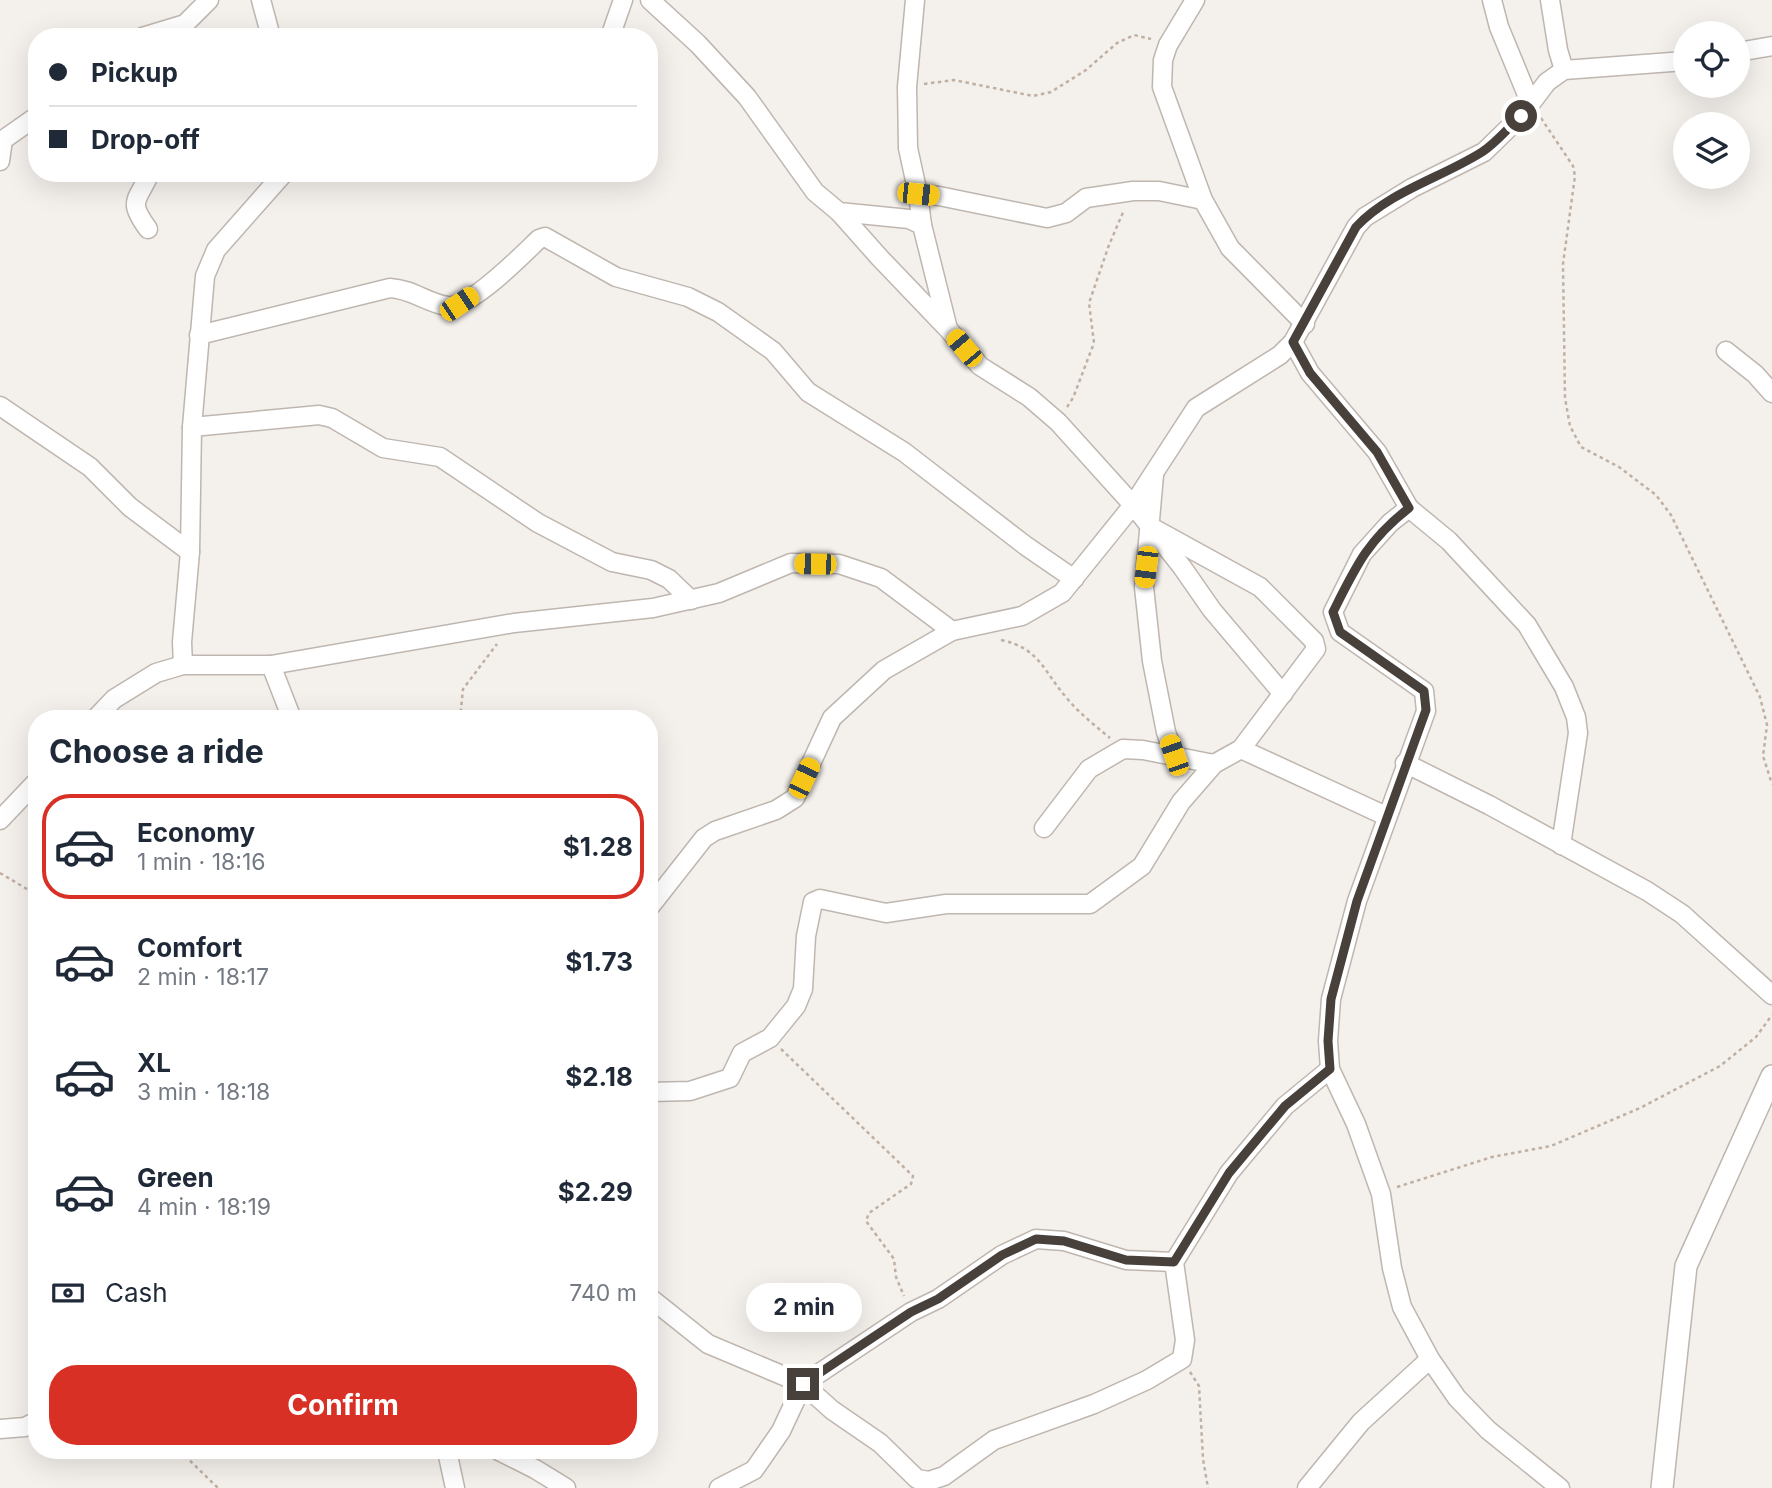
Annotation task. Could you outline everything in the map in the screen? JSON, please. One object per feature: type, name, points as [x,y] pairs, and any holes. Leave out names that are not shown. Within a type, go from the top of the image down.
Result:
[{"type":"street","points":[[187,28],[209,0]]},
{"type":"street","points":[[261,0],[269,28]]},
{"type":"street","points":[[613,28],[623,0]]},
{"type":"street","points":[[650,0],[698,44],[747,97],[815,192],[839,212],[980,366],[1029,397],[1058,422],[1133,505],[1212,610],[1283,694]]},
{"type":"street","points":[[915,0],[907,87],[908,148],[922,225],[948,329]]},
{"type":"street","points":[[1195,0],[1168,45],[1163,60],[1162,87],[1203,200],[1230,248],[1305,324]]},
{"type":"street","points":[[1492,0],[1499,27],[1530,102]]},
{"type":"street","points":[[1550,0],[1564,70]]},
{"type":"street","points":[[1750,50],[1772,46]]},
{"type":"street","points":[[658,897],[704,838],[715,831],[776,810],[795,798],[832,718],[884,670],[952,631],[1022,616],[1062,593],[1133,505],[1196,408],[1280,355],[1293,342],[1356,227],[1365,217],[1412,188],[1484,152],[1521,116],[1546,82],[1564,70],[1673,62]]},
{"type":"street","points":[[0,161],[3,140],[28,122]]},
{"type":"street","points":[[145,182],[136,198],[136,212],[148,229]]},
{"type":"street","points":[[183,666],[182,642],[190,552],[192,427],[205,276],[216,250],[276,182]]},
{"type":"street","points":[[918,194],[1047,218],[1066,214],[1086,198],[1133,191],[1159,191],[1203,200]]},
{"type":"street","points":[[839,212],[909,219],[922,225]]},
{"type":"street","points":[[199,335],[390,288],[404,288],[447,306],[459,304],[501,276],[538,239],[545,237],[616,277],[688,297],[718,312],[773,351],[808,392],[904,452],[1026,546],[1074,579]]},
{"type":"street","points":[[1293,342],[1310,373],[1377,452],[1409,508],[1449,541],[1512,607],[1527,625],[1564,687],[1576,717],[1578,733],[1561,845]]},
{"type":"street","points":[[1726,351],[1755,374],[1772,393]]},
{"type":"street","points":[[0,406],[90,467],[130,507],[190,552]]},
{"type":"street","points":[[192,427],[310,415],[332,418],[383,448],[440,457],[538,523],[612,562],[651,570],[669,579],[691,600]]},
{"type":"street","points":[[1154,470],[1144,587],[1152,661],[1166,732],[1174,755]]},
{"type":"street","points":[[1409,508],[1390,523],[1362,554],[1333,612],[1340,632],[1424,691],[1426,710],[1357,901],[1331,999],[1328,1041],[1330,1069],[1356,1124],[1381,1194],[1392,1268],[1402,1307],[1430,1359],[1457,1398],[1488,1430],[1560,1488]]},
{"type":"street","points":[[658,1092],[690,1091],[730,1078],[742,1052],[770,1038],[796,1006],[803,989],[806,936],[813,902],[820,899],[886,913],[946,904],[1090,904],[1142,866],[1181,802],[1214,764],[1241,749],[1316,649],[1314,641],[1260,587],[1151,527]]},
{"type":"street","points":[[104,710],[114,699],[156,673],[183,666],[271,665],[514,623],[653,608],[719,593],[791,563],[839,564],[881,578],[952,631]]},
{"type":"street","points":[[271,665],[288,710]]},
{"type":"street","points":[[1044,828],[1089,769],[1123,749],[1174,755],[1214,764]]},
{"type":"street","points":[[1241,749],[1386,816]]},
{"type":"street","points":[[1405,763],[1489,805],[1647,891],[1682,914],[1772,995]]},
{"type":"street","points":[[0,820],[28,790]]},
{"type":"street","points":[[658,1304],[708,1345],[803,1384],[832,1410],[880,1443],[917,1479],[929,1481],[944,1476],[994,1440],[1094,1404],[1147,1380],[1182,1359],[1185,1339],[1174,1262],[1229,1173],[1285,1106],[1330,1069]]},
{"type":"street","points":[[1662,1488],[1686,1266],[1772,1076]]},
{"type":"street","points":[[719,1488],[754,1470],[781,1431],[803,1384],[911,1312],[938,1299],[1002,1255],[1036,1239],[1064,1241],[1126,1260],[1174,1262]]},
{"type":"street","points":[[1307,1488],[1361,1422],[1430,1359]]},
{"type":"street","points":[[0,1429],[28,1426]]},
{"type":"street","points":[[449,1459],[455,1488]]},
{"type":"street","points":[[515,1459],[565,1488]]},
{"type":"path","points":[[907,87],[954,80],[1033,96],[1051,92],[1086,70],[1117,43],[1134,35],[1168,45]]},
{"type":"path","points":[[1530,102],[1573,166],[1575,176],[1563,264],[1565,398],[1570,426],[1581,447],[1619,467],[1656,495],[1671,515],[1760,697],[1767,725],[1763,756],[1772,784]]},
{"type":"path","points":[[1058,422],[1073,398],[1094,343],[1089,303],[1109,245],[1133,191]]},
{"type":"path","points":[[461,710],[463,689],[514,623]]},
{"type":"path","points":[[994,638],[1017,643],[1035,656],[1088,721],[1123,749]]},
{"type":"path","points":[[0,873],[28,890]]},
{"type":"path","points":[[1381,1194],[1492,1157],[1551,1146],[1640,1108],[1720,1066],[1756,1037],[1772,1015]]},
{"type":"path","points":[[770,1038],[913,1176],[911,1184],[869,1213],[866,1221],[894,1259],[896,1277],[911,1312]]},
{"type":"path","points":[[1182,1359],[1199,1386],[1203,1459],[1208,1488]]},
{"type":"path","points":[[188,1459],[218,1488]]},
{"type":"route","points":[[803,1384],[911,1312],[938,1299],[1002,1255],[1036,1239],[1064,1241],[1126,1260],[1174,1262],[1229,1173],[1285,1106],[1330,1069],[1328,1041],[1331,999],[1357,901],[1426,710],[1424,691],[1340,632],[1333,612],[1362,554],[1390,523],[1409,508],[1377,452],[1310,373],[1293,342],[1356,227],[1365,217],[1412,188],[1484,152],[1521,116]]}]
